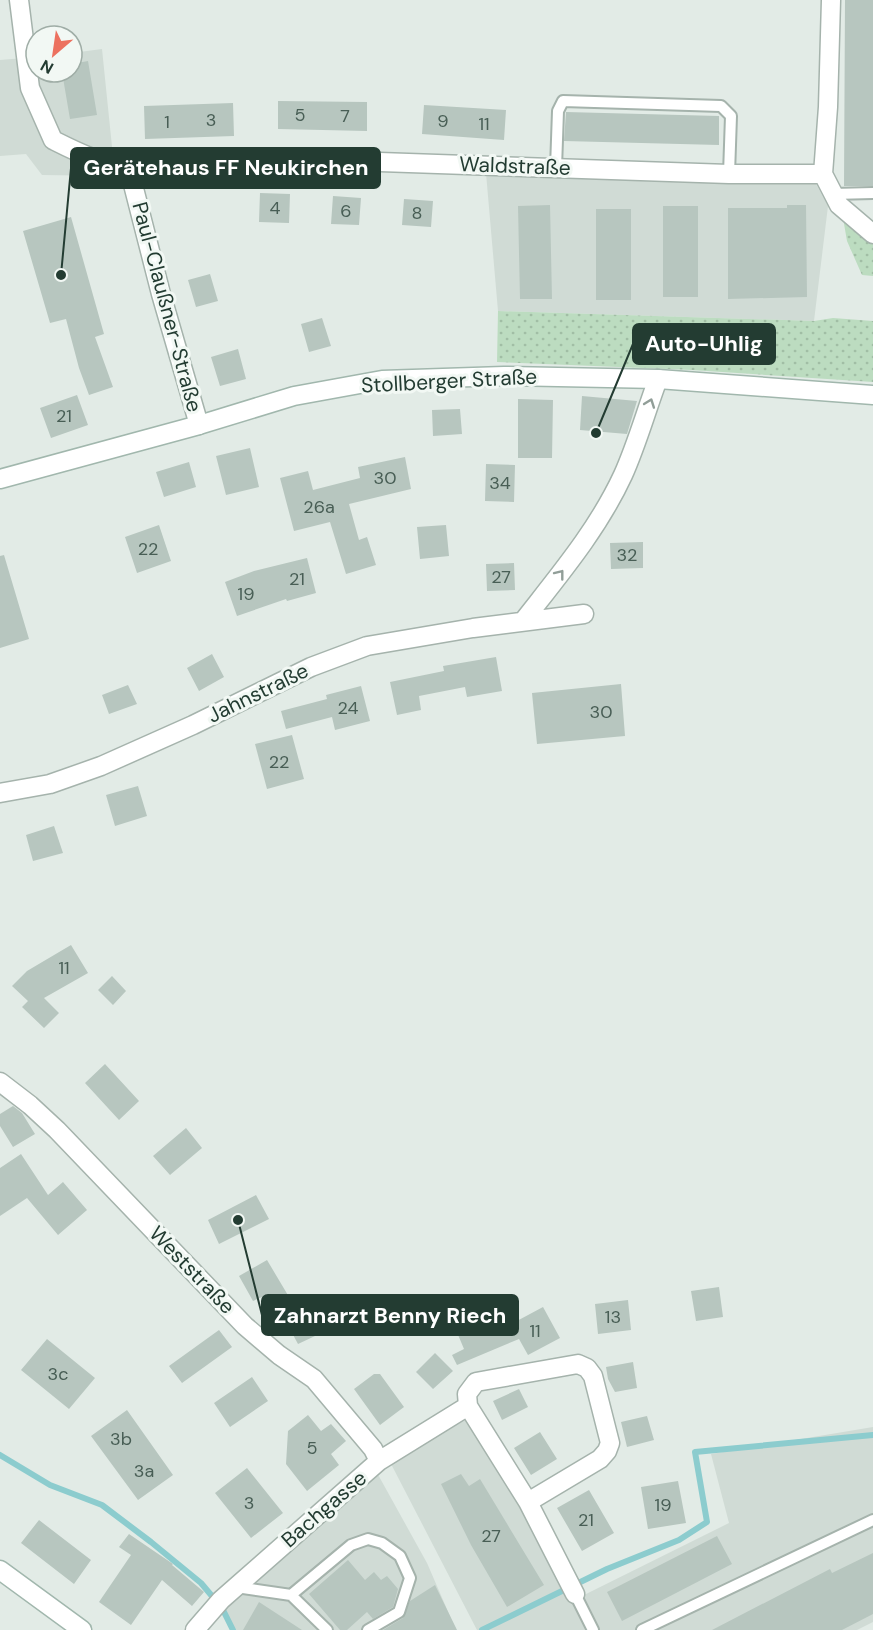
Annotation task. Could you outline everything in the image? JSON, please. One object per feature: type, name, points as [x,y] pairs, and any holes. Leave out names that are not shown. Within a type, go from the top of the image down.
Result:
[{"type":"street","points":[[19,0],[30,88],[52,140],[83,156],[106,163],[128,165]]},
{"type":"street","points":[[831,0],[828,107],[823,174],[839,205],[873,234]]},
{"type":"street","name":"Waldstraße","points":[[128,165],[264,158],[729,174],[823,174]]},
{"type":"street","name":"Paul-Claußner-Straße","points":[[128,165],[161,294],[199,425]]},
{"type":"street","name":"Stollberger Straße","points":[[0,479],[199,425],[294,396],[382,380],[504,376],[658,379],[873,395]]},
{"type":"street","points":[[524,620],[583,544],[602,514],[623,475],[658,379]]},
{"type":"street","name":"Jahnstraße","points":[[0,793],[50,784],[101,766],[193,725],[311,667],[367,646],[524,620],[585,614]]},
{"type":"street","name":"Weststraße","points":[[0,1082],[57,1130],[245,1326],[279,1355],[314,1379],[373,1449],[379,1461]]},
{"type":"street","points":[[528,1502],[600,1459],[610,1443],[592,1376],[587,1368],[578,1364],[476,1382],[467,1394],[468,1406],[528,1502],[575,1594]]},
{"type":"street","name":"Bachgasse","points":[[195,1630],[218,1603],[379,1461],[468,1406]]},
{"type":"street","points":[[2,1577],[82,1630]]},
{"type":"lane","points":[[556,168],[558,111],[563,101],[721,106],[731,116],[729,174]]},
{"type":"lane","points":[[833,194],[873,194]]},
{"type":"lane","points":[[642,1630],[873,1520]]},
{"type":"lane","points":[[291,1595],[351,1545],[368,1539],[382,1543],[400,1556],[410,1578],[399,1612],[368,1630]]},
{"type":"lane","points":[[236,1587],[291,1595],[327,1630]]},
{"type":"lane","points":[[575,1594],[593,1630]]},
{"type":"shaded area","points":[[102,49],[115,176],[42,175],[26,154],[0,156],[0,60],[24,58],[24,84],[84,84],[84,51]]},
{"type":"shaded area","points":[[486,173],[816,184],[828,206],[814,321],[498,311]]},
{"type":"shaded area","points":[[466,1420],[576,1599],[729,1523],[711,1454],[873,1427],[873,1622],[857,1630],[477,1630],[389,1460]]},
{"type":"shaded area","points":[[376,1471],[427,1563],[456,1630],[236,1630],[222,1608]]},
{"type":"green space","points":[[843,218],[873,240],[873,276],[862,275],[847,241]]},
{"type":"green space","points":[[498,311],[814,321],[833,318],[873,321],[873,382],[692,370],[497,362]]},
{"type":"building","points":[[845,0],[873,0],[873,186],[844,186]]},
{"type":"building","points":[[88,61],[97,115],[70,119],[64,84],[84,84],[84,62]]},
{"type":"building","points":[[278,101],[367,102],[367,131],[278,129]]},
{"type":"building","points":[[233,103],[234,136],[145,139],[144,106]]},
{"type":"building","points":[[424,105],[506,110],[504,140],[422,134]]},
{"type":"building","points":[[566,112],[719,116],[719,145],[564,141]]},
{"type":"building","points":[[260,193],[290,194],[289,223],[259,222]]},
{"type":"building","points":[[333,196],[361,198],[359,225],[331,224]]},
{"type":"building","points":[[404,199],[433,201],[431,227],[402,225]]},
{"type":"building","points":[[550,205],[552,299],[520,299],[518,206]]},
{"type":"building","points":[[787,205],[806,205],[807,297],[728,299],[728,208],[787,208]]},
{"type":"building","points":[[663,206],[698,206],[698,297],[663,297]]},
{"type":"building","points":[[596,209],[631,209],[631,300],[596,300]]},
{"type":"building","points":[[71,217],[104,334],[95,337],[113,387],[89,395],[66,319],[50,323],[23,231]]},
{"type":"building","points":[[210,274],[218,301],[196,307],[188,280]]},
{"type":"building","points":[[322,318],[331,346],[309,352],[301,324]]},
{"type":"building","points":[[238,349],[246,379],[220,386],[211,357]]},
{"type":"building","points":[[77,395],[88,425],[51,438],[40,408]]},
{"type":"building","points":[[582,396],[637,401],[627,434],[580,430]]},
{"type":"building","points":[[518,399],[553,400],[552,458],[518,458]]},
{"type":"building","points":[[460,409],[462,434],[433,436],[432,410]]},
{"type":"building","points":[[250,448],[259,487],[226,495],[216,456]]},
{"type":"building","points":[[405,457],[411,489],[349,504],[359,540],[367,537],[376,565],[346,574],[330,522],[294,531],[280,478],[308,471],[313,490],[360,478],[358,467]]},
{"type":"building","points":[[189,462],[196,487],[164,497],[156,472]]},
{"type":"building","points":[[486,464],[515,465],[514,502],[485,501]]},
{"type":"building","points":[[159,525],[171,561],[137,573],[125,537]]},
{"type":"building","points":[[446,525],[449,556],[420,559],[417,527]]},
{"type":"building","points":[[643,542],[643,568],[611,569],[610,543]]},
{"type":"building","points":[[4,555],[29,639],[0,648],[0,556]]},
{"type":"building","points":[[307,558],[316,593],[287,601],[286,599],[237,616],[225,582],[254,571]]},
{"type":"building","points":[[514,563],[515,590],[487,591],[486,564]]},
{"type":"building","points":[[212,654],[224,677],[199,691],[187,668]]},
{"type":"building","points":[[496,657],[502,691],[467,697],[465,687],[419,696],[421,710],[397,715],[390,682],[444,671],[443,666]]},
{"type":"building","points":[[621,684],[625,736],[537,744],[532,693]]},
{"type":"building","points":[[128,685],[137,704],[109,714],[102,695]]},
{"type":"building","points":[[361,686],[370,721],[335,730],[332,717],[286,729],[281,711],[327,699],[326,695]]},
{"type":"building","points":[[292,735],[304,779],[267,789],[255,744]]},
{"type":"building","points":[[138,786],[147,816],[115,826],[106,795]]},
{"type":"building","points":[[54,826],[63,853],[33,861],[26,835]]},
{"type":"building","points":[[71,945],[88,973],[44,998],[59,1013],[44,1028],[22,1007],[28,1001],[12,986],[27,971]]},
{"type":"building","points":[[112,976],[126,991],[113,1005],[98,990]]},
{"type":"building","points":[[105,1064],[139,1101],[119,1120],[85,1083]]},
{"type":"building","points":[[13,1106],[22,1113],[35,1134],[13,1147],[0,1126],[0,1114]]},
{"type":"building","points":[[186,1128],[202,1148],[170,1175],[153,1156]]},
{"type":"building","points":[[21,1154],[48,1195],[63,1182],[87,1210],[58,1235],[27,1198],[0,1216],[0,1168]]},
{"type":"building","points":[[256,1195],[269,1219],[219,1244],[208,1220]]},
{"type":"building","points":[[267,1260],[292,1302],[297,1299],[315,1336],[298,1344],[291,1331],[280,1336],[262,1297],[253,1301],[239,1276]]},
{"type":"building","points":[[719,1287],[723,1317],[696,1321],[691,1291]]},
{"type":"building","points":[[628,1300],[631,1330],[598,1334],[595,1304]]},
{"type":"building","points":[[543,1307],[560,1338],[528,1355],[519,1339],[457,1365],[452,1355],[464,1349],[456,1330],[482,1319],[489,1336]]},
{"type":"building","points":[[219,1330],[232,1347],[182,1383],[169,1366]]},
{"type":"building","points":[[47,1339],[95,1378],[69,1409],[21,1370]]},
{"type":"building","points":[[435,1353],[453,1371],[433,1389],[416,1372]]},
{"type":"building","points":[[633,1362],[637,1388],[615,1392],[608,1379],[606,1367]]},
{"type":"building","points":[[374,1374],[380,1374],[404,1407],[380,1425],[354,1389]]},
{"type":"building","points":[[252,1377],[268,1401],[230,1427],[214,1403]]},
{"type":"building","points":[[519,1389],[528,1407],[502,1420],[493,1401]]},
{"type":"building","points":[[127,1410],[173,1475],[138,1500],[91,1436]]},
{"type":"building","points":[[308,1415],[321,1431],[331,1424],[346,1441],[331,1454],[339,1465],[307,1491],[286,1464],[288,1431]]},
{"type":"building","points":[[647,1416],[654,1440],[627,1447],[621,1422]]},
{"type":"building","points":[[540,1432],[557,1459],[531,1475],[514,1448]]},
{"type":"building","points":[[247,1468],[283,1513],[251,1538],[215,1493]]},
{"type":"building","points":[[461,1474],[469,1486],[480,1479],[544,1585],[507,1607],[471,1545],[441,1484]]},
{"type":"building","points":[[678,1481],[686,1523],[648,1529],[641,1487]]},
{"type":"building","points":[[589,1490],[614,1533],[582,1551],[557,1508]]},
{"type":"building","points":[[39,1520],[91,1560],[74,1584],[21,1543]]},
{"type":"building","points":[[129,1534],[173,1564],[204,1592],[192,1606],[162,1580],[131,1625],[99,1602],[131,1555],[119,1547]]},
{"type":"building","points":[[717,1536],[732,1564],[622,1621],[607,1592]]},
{"type":"building","points":[[873,1553],[873,1614],[842,1630],[712,1630],[830,1569],[832,1573]]},
{"type":"building","points":[[348,1560],[365,1580],[374,1572],[381,1580],[387,1576],[398,1589],[393,1607],[373,1619],[367,1612],[347,1630],[340,1630],[309,1594]]},
{"type":"building","points":[[435,1585],[457,1630],[383,1630],[403,1618],[410,1601]]},
{"type":"building","points":[[259,1602],[302,1630],[243,1630]]},
{"type":"waterway","points":[[482,1630],[607,1569],[679,1540],[707,1522],[695,1452],[873,1435]]},
{"type":"waterway","points":[[0,1455],[50,1485],[102,1505],[201,1583],[222,1608],[233,1630]]},
{"type":"place","name":"Gerätehaus FF Neukirchen","points":[[61,275]]},
{"type":"place","name":"Auto-Uhlig","points":[[596,433]]},
{"type":"place","name":"Zahnarzt Benny Riech","points":[[238,1220]]}]
